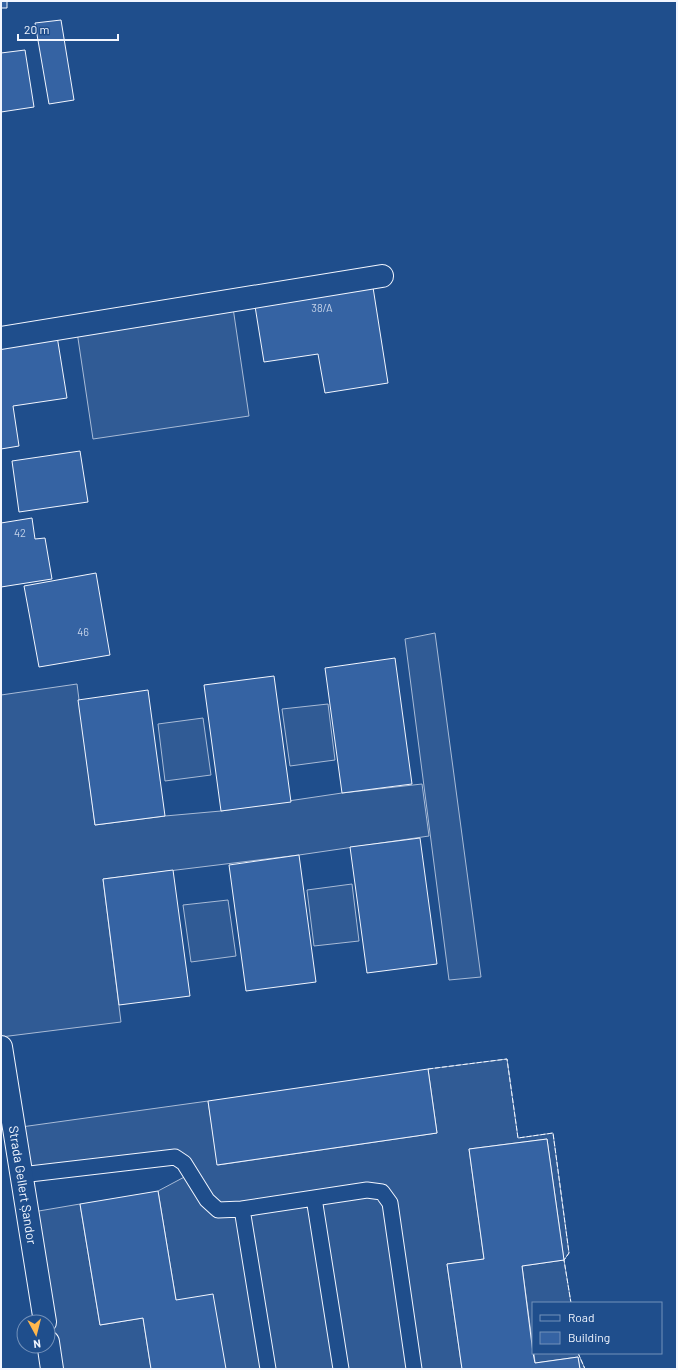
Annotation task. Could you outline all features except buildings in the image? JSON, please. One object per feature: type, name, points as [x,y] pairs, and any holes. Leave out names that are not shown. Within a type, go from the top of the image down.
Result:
[{"type":"street","points":[[1,338],[382,276]]},
{"type":"street","name":"Strada Gellert Șandor","points":[[1,1047],[44,1314]]},
{"type":"street","points":[[50,1354],[52,1369]]},
{"type":"lane","points":[[21,1175],[175,1157],[184,1163],[207,1200],[218,1210],[242,1209],[367,1190],[382,1192],[390,1203],[414,1369]]},
{"type":"lane","points":[[314,1198],[341,1369]]},
{"type":"lane","points":[[242,1209],[268,1369]]},
{"type":"shaded area","points":[[232,301],[249,416],[93,439],[76,325]]},
{"type":"shaded area","points":[[435,633],[481,977],[449,980],[405,639]]},
{"type":"shaded area","points":[[77,684],[95,825],[165,816],[221,811],[342,793],[422,784],[429,836],[299,855],[103,879],[121,1022],[1,1037],[1,695]]},
{"type":"shaded area","points":[[328,704],[335,760],[290,766],[282,709]]},
{"type":"shaded area","points":[[203,718],[211,775],[165,781],[158,724]]},
{"type":"shaded area","points":[[352,884],[359,941],[314,946],[307,890]]},
{"type":"shaded area","points":[[228,900],[236,956],[191,962],[183,905]]},
{"type":"shaded area","points":[[507,1059],[518,1138],[553,1133],[569,1253],[564,1260],[547,1139],[469,1149],[484,1259],[447,1264],[462,1369],[226,1369],[176,1300],[158,1191],[190,1174],[184,1163],[21,1175],[14,1128],[208,1101],[218,1165],[437,1133],[428,1069]]},
{"type":"shaded area","points":[[80,1204],[100,1325],[143,1318],[151,1369],[52,1369],[50,1354],[56,1354],[56,1314],[43,1314],[27,1213]]},
{"type":"shaded area","points":[[564,1260],[571,1302],[532,1302],[532,1341],[522,1266]]},
{"type":"shaded area","points":[[534,1354],[578,1354],[585,1369],[580,1369],[578,1357],[535,1363]]},
{"type":"fence","points":[[428,1069],[507,1059],[518,1138],[553,1133],[569,1253],[564,1260],[571,1302]]},
{"type":"fence","points":[[578,1354],[585,1369]]}]
